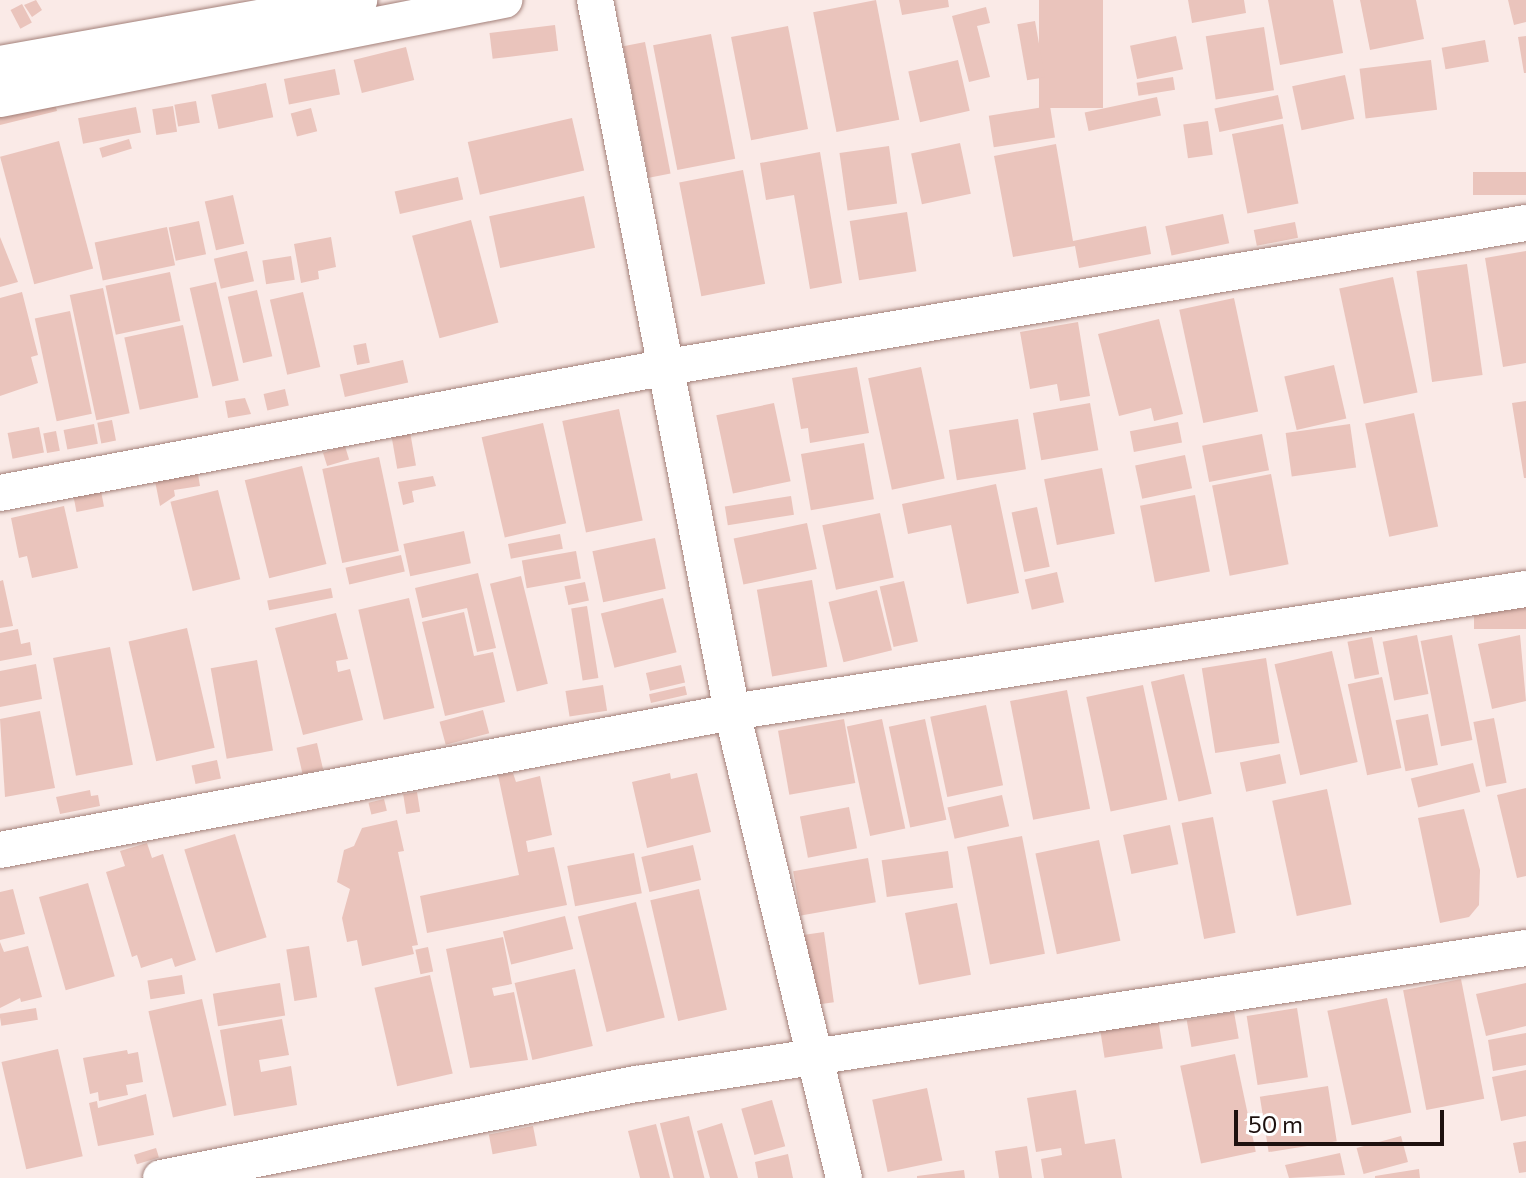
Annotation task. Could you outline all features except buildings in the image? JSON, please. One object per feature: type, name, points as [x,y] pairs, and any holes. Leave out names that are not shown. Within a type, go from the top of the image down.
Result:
[{"type":"street","points":[[0,99],[359,0]]},
{"type":"street","points":[[0,64],[196,44],[504,0]]},
{"type":"street","points":[[595,0],[662,368],[732,712],[818,1057],[844,1178]]},
{"type":"street","points":[[0,493],[662,368],[1526,223]]},
{"type":"street","points":[[0,850],[732,712],[1526,589]]},
{"type":"street","points":[[161,1178],[637,1084],[1526,948]]}]
